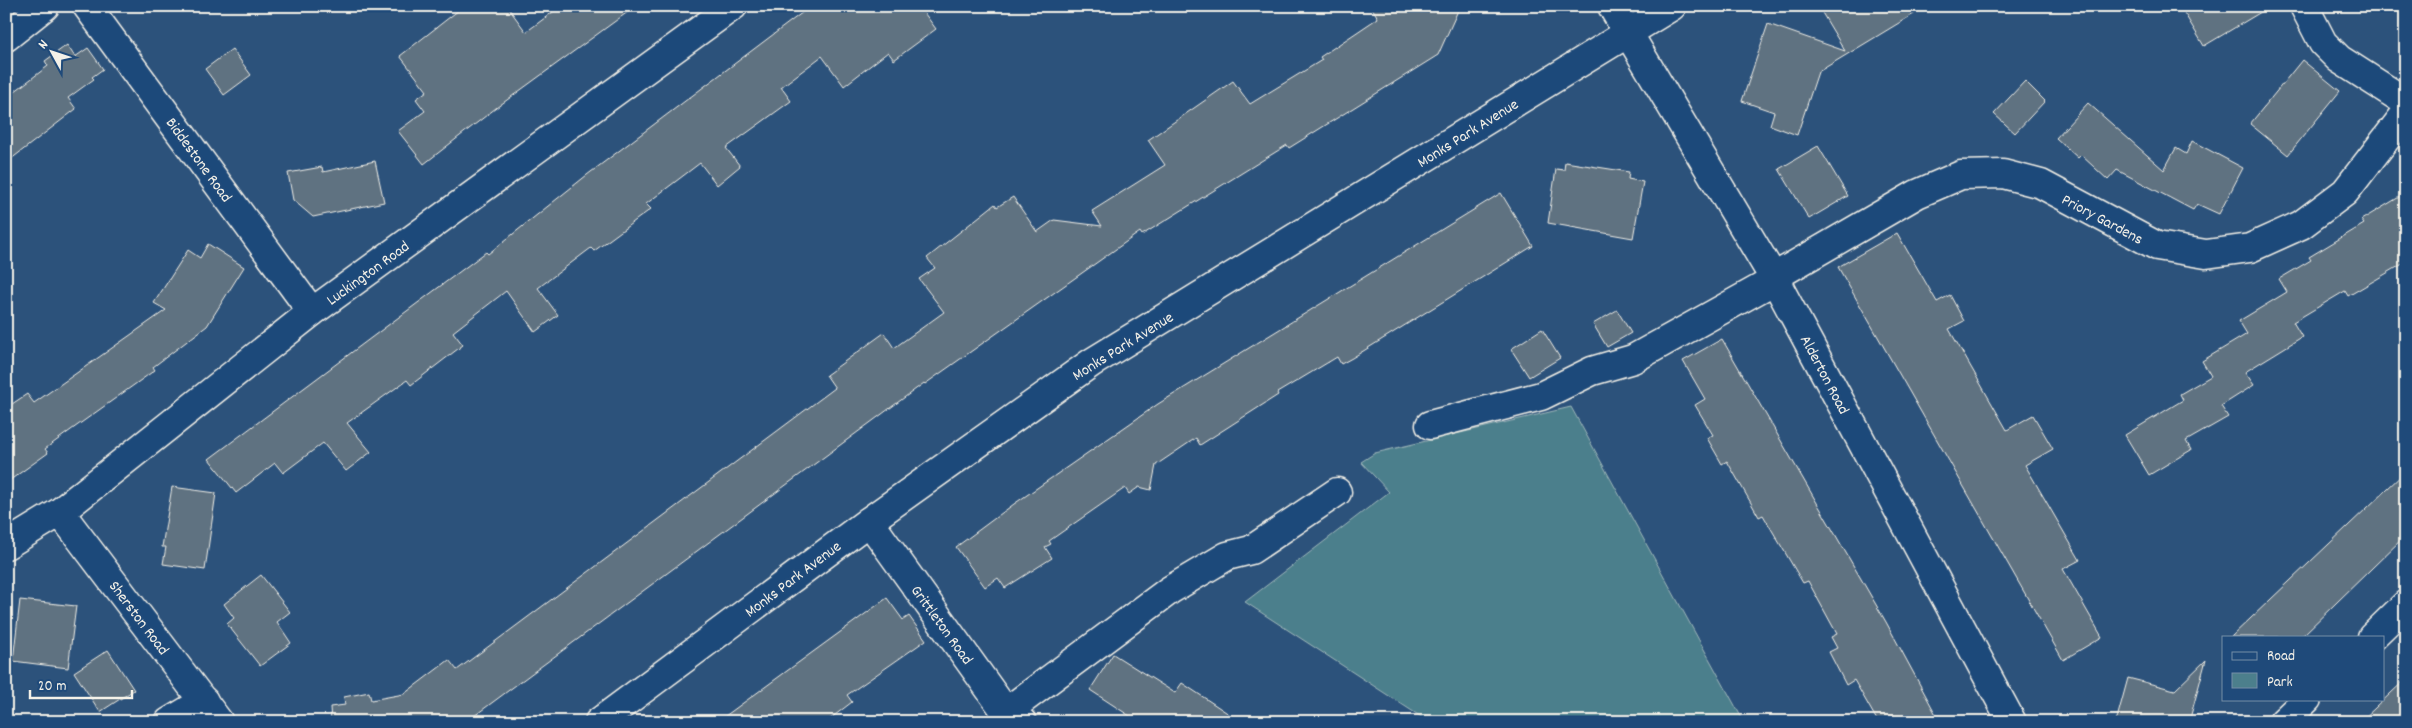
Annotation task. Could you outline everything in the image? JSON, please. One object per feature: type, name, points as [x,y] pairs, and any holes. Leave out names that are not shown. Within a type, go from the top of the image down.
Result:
[{"type":"street","points":[[6,37],[45,6]]},
{"type":"street","name":"Biddestone Road","points":[[87,6],[312,312]]},
{"type":"street","name":"Luckington Road","points":[[6,545],[60,512],[312,312],[733,6]]},
{"type":"street","name":"Alderton Road","points":[[1612,6],[1774,279],[2012,722]]},
{"type":"street","name":"Monks Park Avenue","points":[[599,722],[869,520],[1091,362],[1672,6]]},
{"type":"street","points":[[2304,6],[2323,42],[2339,59],[2406,102]]},
{"type":"street","name":"Priory Gardens","points":[[1430,425],[1541,396],[1592,371],[1633,359],[1774,279],[1916,194],[1961,175],[2003,174],[2041,184],[2156,246],[2206,254],[2250,248],[2302,225],[2345,192],[2406,113]]},
{"type":"street","points":[[1014,717],[1170,590],[1227,556],[1251,550],[1337,492]]},
{"type":"street","name":"Sherston Road","points":[[60,512],[212,711]]},
{"type":"street","name":"Grittleton Road","points":[[869,520],[1014,717]]},
{"type":"street","points":[[2373,636],[2406,604]]},
{"type":"street","points":[[2283,722],[2306,700]]},
{"type":"street","points":[[169,722],[212,711]]},
{"type":"green space","points":[[1571,407],[1744,722],[1429,722],[1245,602],[1389,492],[1361,462],[1375,453]]},
{"type":"building","points":[[464,6],[507,6],[526,32],[561,6],[636,6],[496,108],[424,164],[398,131],[425,111],[416,99],[427,91],[400,56]]},
{"type":"building","points":[[811,6],[919,6],[936,29],[894,60],[888,52],[844,86],[822,56],[781,87],[791,101],[726,148],[740,166],[717,185],[700,163],[646,204],[651,209],[594,251],[591,248],[538,288],[558,315],[535,332],[506,291],[453,332],[463,345],[411,385],[407,380],[347,423],[371,452],[346,471],[323,443],[283,473],[275,463],[236,493],[209,459],[486,252],[488,254],[587,175]]},
{"type":"building","points":[[1371,6],[1460,6],[1438,55],[1289,148],[1287,145],[1142,235],[1140,232],[924,383],[466,722],[331,722],[330,707],[345,705],[344,697],[369,692],[371,700],[404,694],[449,660],[457,670],[835,388],[826,375],[884,333],[894,348],[944,312],[919,279],[935,268],[927,258],[995,204],[997,207],[1013,197],[1037,232],[1054,220],[1102,226],[1092,211],[1165,165],[1148,140],[1233,81],[1250,104],[1322,60],[1320,57],[1378,18]]},
{"type":"building","points":[[1818,6],[1927,6],[1818,72],[1797,135],[1770,125],[1774,112],[1742,101],[1768,24],[1845,51]]},
{"type":"building","points":[[2180,6],[2271,6],[2204,46]]},
{"type":"building","points":[[67,45],[75,57],[88,48],[103,69],[92,77],[94,79],[68,98],[76,109],[6,163],[6,98],[48,66],[45,61]]},
{"type":"building","points":[[232,49],[251,75],[224,95],[205,69]]},
{"type":"building","points":[[2302,60],[2340,91],[2288,155],[2250,124]]},
{"type":"building","points":[[2025,81],[2045,101],[2015,133],[1994,114]]},
{"type":"building","points":[[2088,103],[2164,170],[2176,148],[2186,154],[2192,141],[2243,168],[2219,214],[2197,204],[2193,210],[2117,170],[2108,180],[2081,155],[2078,158],[2056,138]]},
{"type":"building","points":[[1818,146],[1848,196],[1809,219],[1779,169]]},
{"type":"building","points":[[375,161],[384,202],[313,217],[293,200],[288,173],[322,167],[323,172]]},
{"type":"building","points":[[1565,162],[1629,172],[1628,179],[1643,182],[1633,238],[1548,223],[1556,169],[1564,170]]},
{"type":"building","points":[[1501,193],[1533,246],[1352,358],[1341,364],[1337,357],[1277,393],[1278,395],[1200,445],[1196,438],[1156,465],[1151,490],[1139,487],[1129,494],[1125,488],[1049,541],[1051,544],[1045,547],[1052,558],[1005,588],[998,578],[985,587],[956,547],[1014,504],[1158,404]]},
{"type":"building","points":[[2406,193],[2406,262],[2348,296],[2345,291],[2293,322],[2302,337],[2245,372],[2254,385],[2221,406],[2228,417],[2186,441],[2191,450],[2149,475],[2125,435],[2183,400],[2180,394],[2211,376],[2202,361],[2247,334],[2239,321],[2287,292],[2279,279],[2311,260],[2309,257],[2364,224],[2361,220]]},
{"type":"building","points":[[1897,233],[1937,302],[1950,295],[1964,321],[1949,329],[2007,430],[2033,415],[2053,449],[2025,465],[2080,560],[2063,569],[2102,637],[2063,660],[1838,267]]},
{"type":"building","points":[[208,244],[244,267],[207,326],[153,367],[155,370],[45,449],[48,453],[6,483],[6,408],[27,394],[34,403],[166,310],[154,303],[188,250],[200,258]]},
{"type":"building","points":[[1617,310],[1631,333],[1607,347],[1593,324]]},
{"type":"building","points":[[1542,329],[1560,358],[1529,377],[1511,349]]},
{"type":"building","points":[[1722,339],[1886,622],[1940,722],[1878,722],[1854,680],[1846,685],[1829,652],[1837,648],[1831,637],[1837,634],[1808,581],[1803,583],[1763,515],[1759,517],[1727,461],[1722,464],[1707,438],[1713,435],[1695,405],[1705,399],[1683,361]]},
{"type":"building","points":[[2406,471],[2406,535],[2302,636],[2232,636]]},
{"type":"building","points":[[172,487],[216,493],[205,570],[163,564],[166,547],[162,547]]},
{"type":"building","points":[[261,575],[290,612],[277,622],[291,643],[260,666],[227,624],[234,618],[224,604]]},
{"type":"building","points":[[887,598],[903,620],[909,616],[926,640],[847,695],[852,702],[826,722],[717,722]]},
{"type":"building","points":[[20,600],[76,606],[68,668],[13,661]]},
{"type":"building","points":[[108,650],[134,690],[100,712],[74,672]]},
{"type":"building","points":[[1113,654],[1175,693],[1182,683],[1241,722],[1139,722],[1090,690]]},
{"type":"building","points":[[2206,660],[2189,722],[2116,722],[2128,678],[2175,690]]},
{"type":"building","points":[[2406,679],[2406,722],[2360,722],[2384,700]]}]
